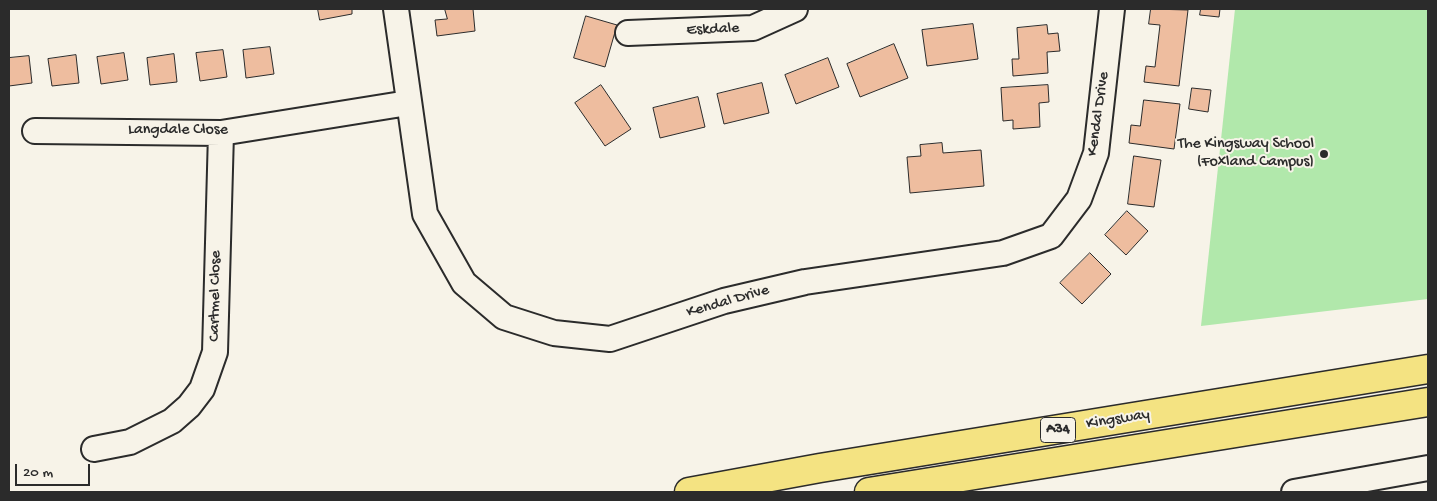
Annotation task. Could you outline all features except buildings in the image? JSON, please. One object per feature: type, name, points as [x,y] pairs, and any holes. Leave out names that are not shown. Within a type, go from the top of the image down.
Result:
[{"type":"highway","name":"Kingsway","points":[[689,492],[820,468],[1428,369]]},
{"type":"highway","name":"Kingsway","points":[[869,492],[1428,402]]},
{"type":"street","name":"Kendal Drive","points":[[396,9],[425,214],[464,283],[504,317],[554,333],[610,339],[724,300],[805,282],[1003,253],[1052,236],[1079,199],[1096,153],[1112,9]]},
{"type":"street","name":"Eskdale","points":[[628,32],[753,28],[795,9]]},
{"type":"street","name":"Langdale Close","points":[[35,131],[222,133],[408,102]]},
{"type":"street","name":"Cartmel Close","points":[[94,449],[130,442],[172,421],[189,406],[202,390],[215,352],[222,133]]},
{"type":"street","points":[[1294,492],[1428,468]]},
{"type":"green space","name":"The Kingsway School (Foxland Campus)","points":[[1235,9],[1428,9],[1428,299],[1201,326]]},
{"type":"place","name":"The Kingsway School (Foxland Campus)","points":[[1324,154]]}]
